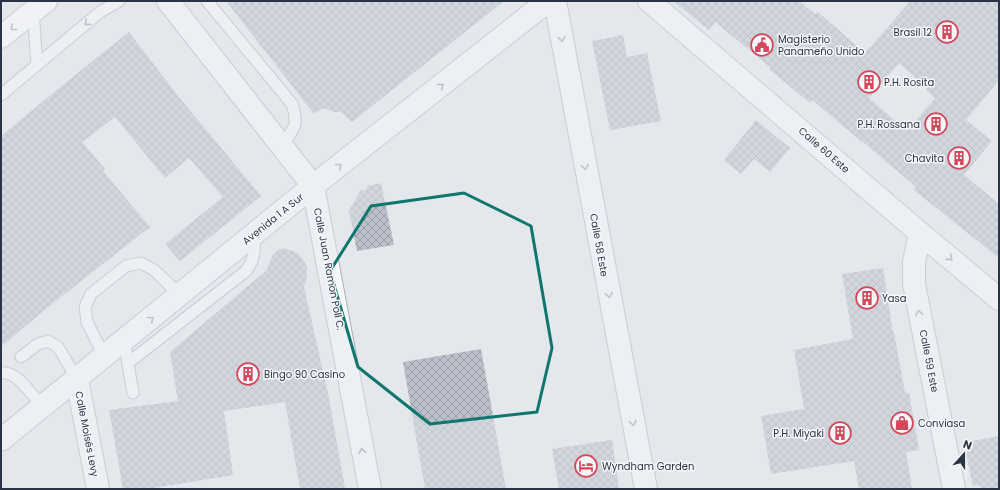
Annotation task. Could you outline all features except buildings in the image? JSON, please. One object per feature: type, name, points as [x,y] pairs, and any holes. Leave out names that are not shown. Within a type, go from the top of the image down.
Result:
[{"type":"main road","points":[[1,37],[40,6]]},
{"type":"street","name":"Calle Juan Ramon Poll C.","points":[[168,1],[313,186],[370,489]]},
{"type":"street","name":"Avenida 1 A Sur","points":[[1,440],[313,186],[548,1]]},
{"type":"street","name":"Calle 58 Este","points":[[555,1],[646,489]]},
{"type":"street","name":"Calle 60 Este","points":[[649,1],[999,299]]},
{"type":"street","name":"Calle 59 Este","points":[[920,233],[914,262],[914,284],[954,489]]},
{"type":"street","name":"Calle Moisés Levy","points":[[77,378],[98,489]]},
{"type":"lane","points":[[1,94],[100,12],[119,1]]},
{"type":"lane","points":[[207,1],[292,104],[296,118],[293,130],[282,146]]},
{"type":"lane","points":[[37,65],[40,6]]},
{"type":"lane","points":[[128,363],[246,271],[253,261],[255,250],[254,235]]},
{"type":"lane","points":[[104,356],[87,322],[85,307],[91,294],[126,266],[141,263],[154,270],[180,295]]},
{"type":"lane","points":[[124,340],[133,393]]},
{"type":"lane","points":[[21,357],[38,344],[48,342],[58,347],[77,378]]},
{"type":"lane","points":[[1,373],[7,372],[16,377],[42,407]]},
{"type":"highlighted area","points":[[464,193],[531,226],[552,348],[537,412],[430,424],[358,367],[330,271],[371,206]]},
{"type":"place","name":"Brasil 12","points":[[947,32]]},
{"type":"place","name":"Magisterio Panameño Unido","points":[[762,45]]},
{"type":"place","name":"P.H. Rosita","points":[[869,82]]},
{"type":"place","name":"P.H. Rossana","points":[[936,124]]},
{"type":"place","name":"Chavita","points":[[959,158]]},
{"type":"place","name":"Yasa","points":[[867,298]]},
{"type":"place","name":"Bingo 90 Casino","points":[[248,374]]},
{"type":"place","name":"Conviasa","points":[[902,423]]},
{"type":"place","name":"P.H. Miyaki","points":[[840,433]]},
{"type":"place","name":"Wyndham Garden","points":[[586,466]]}]
